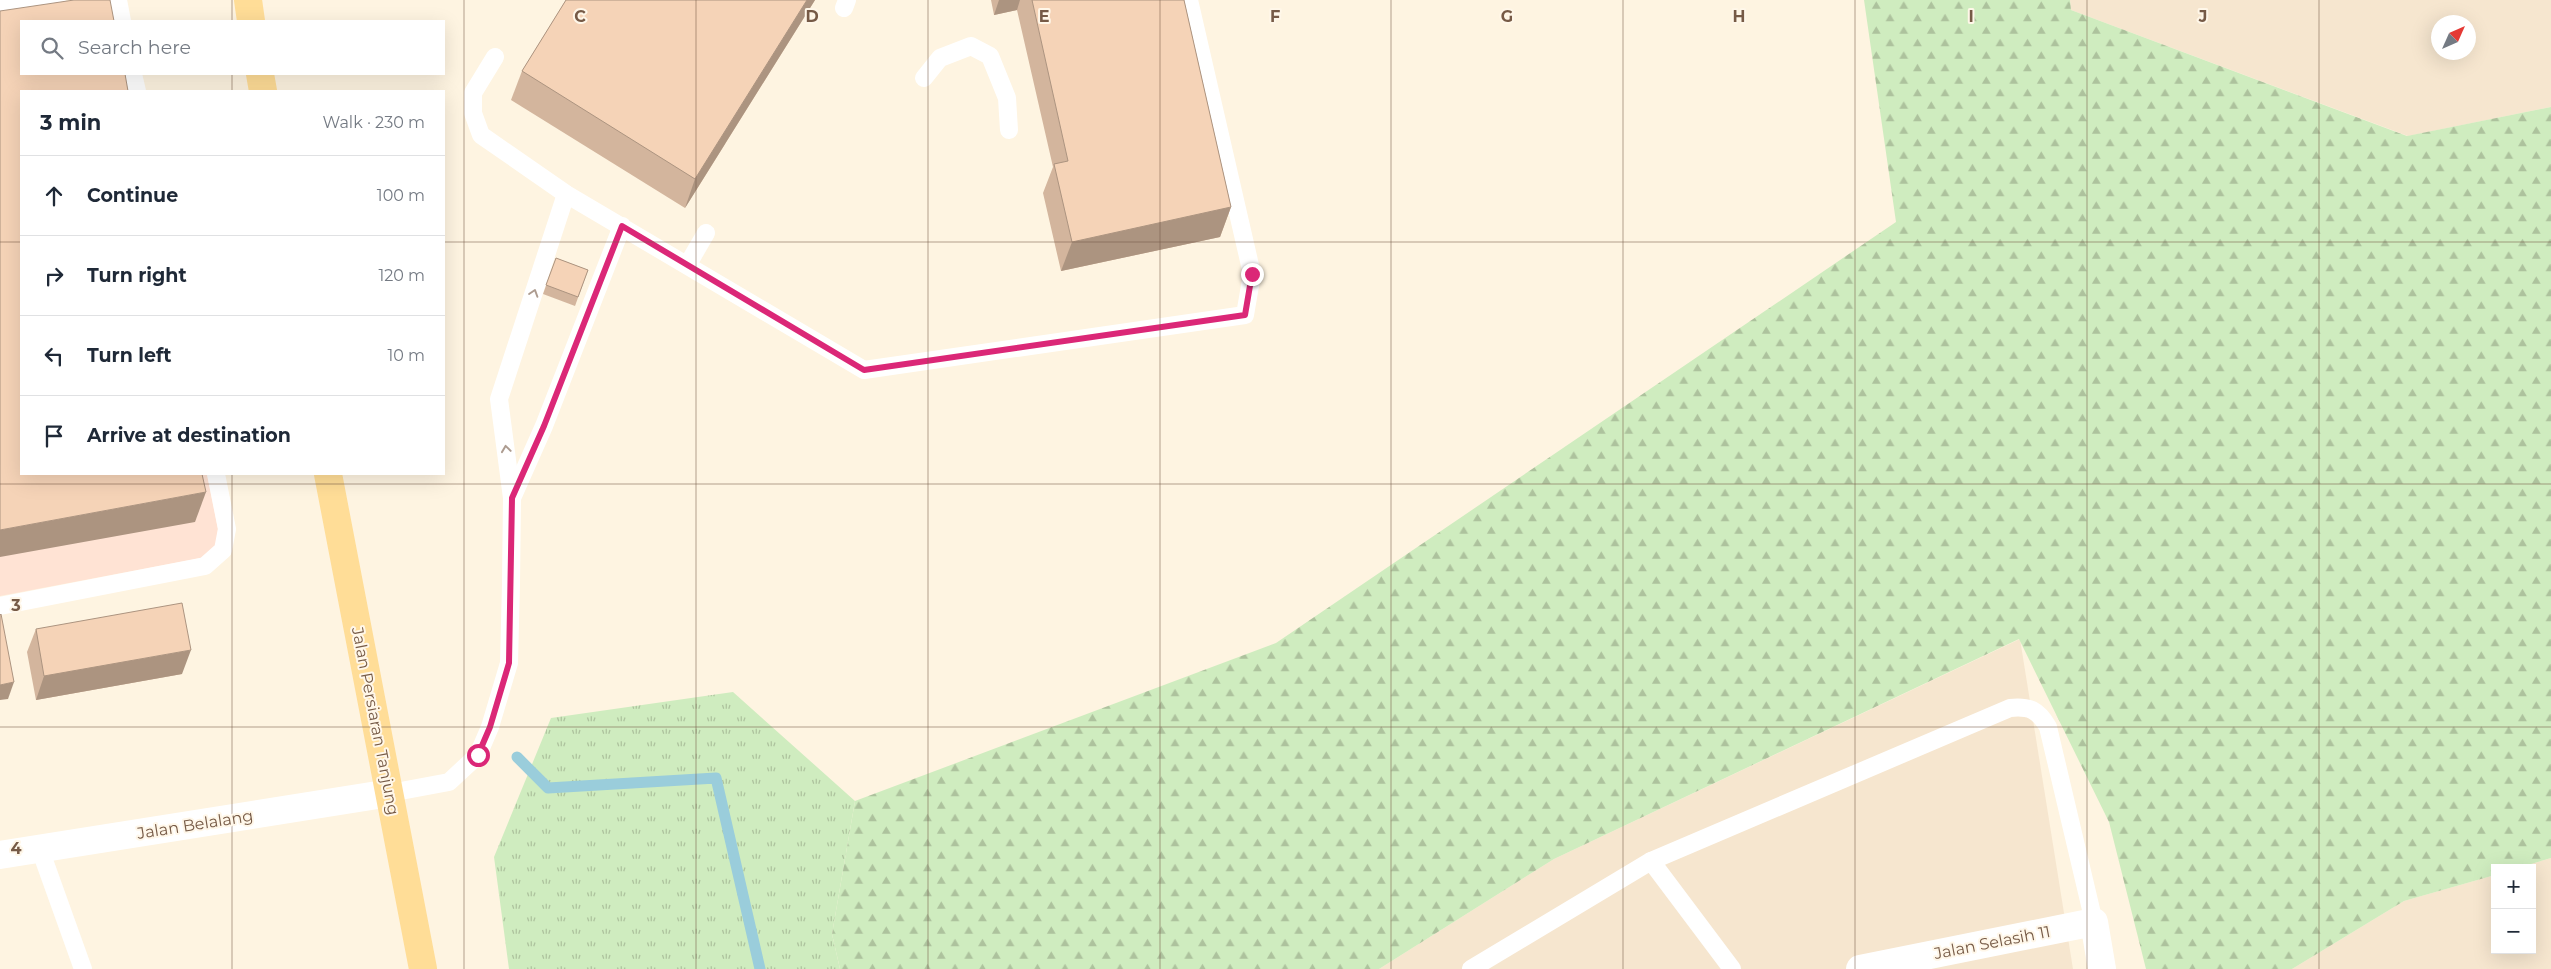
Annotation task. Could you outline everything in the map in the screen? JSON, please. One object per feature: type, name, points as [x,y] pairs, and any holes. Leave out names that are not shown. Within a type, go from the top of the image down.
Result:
[{"type":"main road","points":[[248,0],[251,20]]},
{"type":"main road","points":[[260,75],[262,90]]},
{"type":"main road","name":"Jalan Persiaran Tanjung","points":[[328,475],[423,969]]},
{"type":"street","name":"Jalan Belalang","points":[[0,855],[390,793]]},
{"type":"street","name":"Jalan Selasih 11","points":[[1860,969],[1919,963],[2094,922]]},
{"type":"street","points":[[2094,922],[2102,969]]},
{"type":"lane","points":[[495,57],[473,93],[473,113],[481,135],[566,194],[688,264],[864,370],[1245,315],[1252,274],[1189,0]]},
{"type":"lane","points":[[0,10],[118,1],[122,20]]},
{"type":"lane","points":[[924,78],[940,58],[971,46],[990,56],[1007,98],[1009,130]]},
{"type":"lane","points":[[133,75],[137,90]]},
{"type":"lane","points":[[390,793],[449,782],[478,755],[490,727],[509,663],[512,498],[499,400],[566,194]]},
{"type":"lane","points":[[512,498],[544,426],[622,226]]},
{"type":"lane","points":[[688,264],[706,233]]},
{"type":"lane","points":[[0,606],[205,566],[223,550],[227,529],[216,475]]},
{"type":"lane","points":[[1471,969],[1651,861],[2010,708],[2026,706],[2040,713],[2048,728],[2094,922]]},
{"type":"lane","points":[[40,849],[83,969]]},
{"type":"lane","points":[[1651,861],[1732,969]]},
{"type":"shaded area","points":[[2070,0],[2551,0],[2551,107],[2408,136],[2071,10]]},
{"type":"shaded area","points":[[0,28],[21,75],[20,475],[207,475],[218,529],[216,545],[201,558],[0,596]]},
{"type":"shaded area","points":[[2020,639],[2073,969],[1379,969],[1554,859]]},
{"type":"shaded area","points":[[2551,858],[2551,969],[2292,969],[2404,901],[2491,876],[2491,954],[2536,954],[2536,864],[2531,864]]},
{"type":"green space","points":[[1864,0],[2070,0],[2071,10],[2407,136],[2551,107],[2551,858],[2531,864],[2491,864],[2491,876],[2404,901],[2292,969],[2146,969],[2109,822],[2019,639],[1554,859],[1379,969],[840,969],[832,934],[855,801],[1276,643],[1896,222]]},
{"type":"green space","points":[[733,692],[855,801],[832,934],[840,969],[509,969],[494,857],[551,718]]},
{"type":"building","points":[[74,0],[110,0],[114,20],[20,20],[20,75],[125,75],[128,90],[20,90],[20,475],[202,475],[206,492],[0,530],[0,11]]},
{"type":"building","points":[[566,0],[807,0],[695,179],[522,71]]},
{"type":"building","points":[[1032,0],[1184,0],[1231,207],[1072,242],[1054,164],[1068,161]]},
{"type":"building","points":[[556,258],[588,270],[578,297],[546,285]]},
{"type":"building","points":[[182,603],[191,650],[44,676],[36,629]]},
{"type":"building","points":[[0,615],[14,682],[0,685]]},
{"type":"waterway","points":[[517,757],[548,788],[716,778],[760,969]]},
{"type":"route","points":[[478,755],[490,727],[509,663],[512,498],[544,426],[622,226],[864,370],[1245,315],[1252,274]]}]
